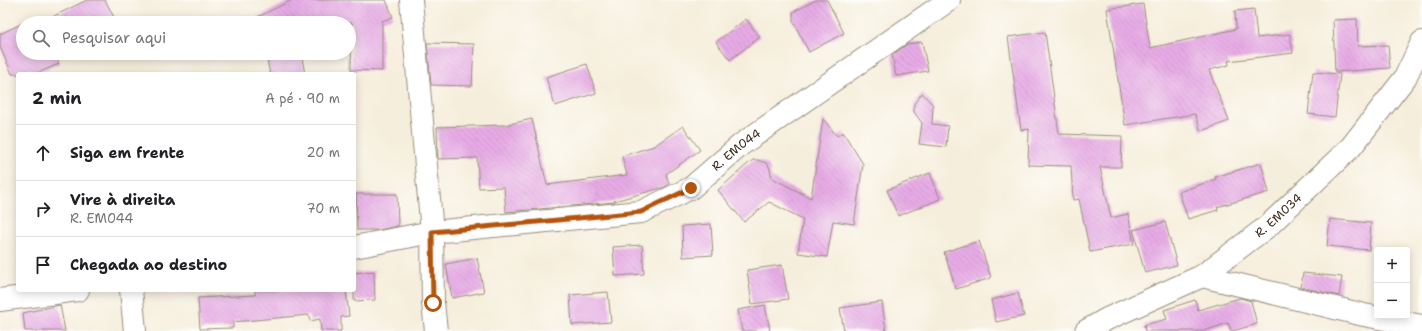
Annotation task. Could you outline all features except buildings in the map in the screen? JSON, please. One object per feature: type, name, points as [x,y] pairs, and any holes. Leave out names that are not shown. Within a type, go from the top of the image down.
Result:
[{"type":"street","points":[[411,0],[432,232],[433,303],[436,331]]},
{"type":"street","name":"R. EM044","points":[[356,247],[432,232],[641,212],[691,188],[742,144],[949,0]]},
{"type":"street","name":"R. EM034","points":[[1086,331],[1107,319],[1202,276],[1268,226],[1351,147],[1405,78],[1422,42]]},
{"type":"street","points":[[1202,276],[1364,315],[1422,326]]},
{"type":"street","points":[[0,300],[62,292]]},
{"type":"street","points":[[131,292],[135,331]]},
{"type":"route","points":[[433,303],[432,232],[641,212],[691,188]]}]
